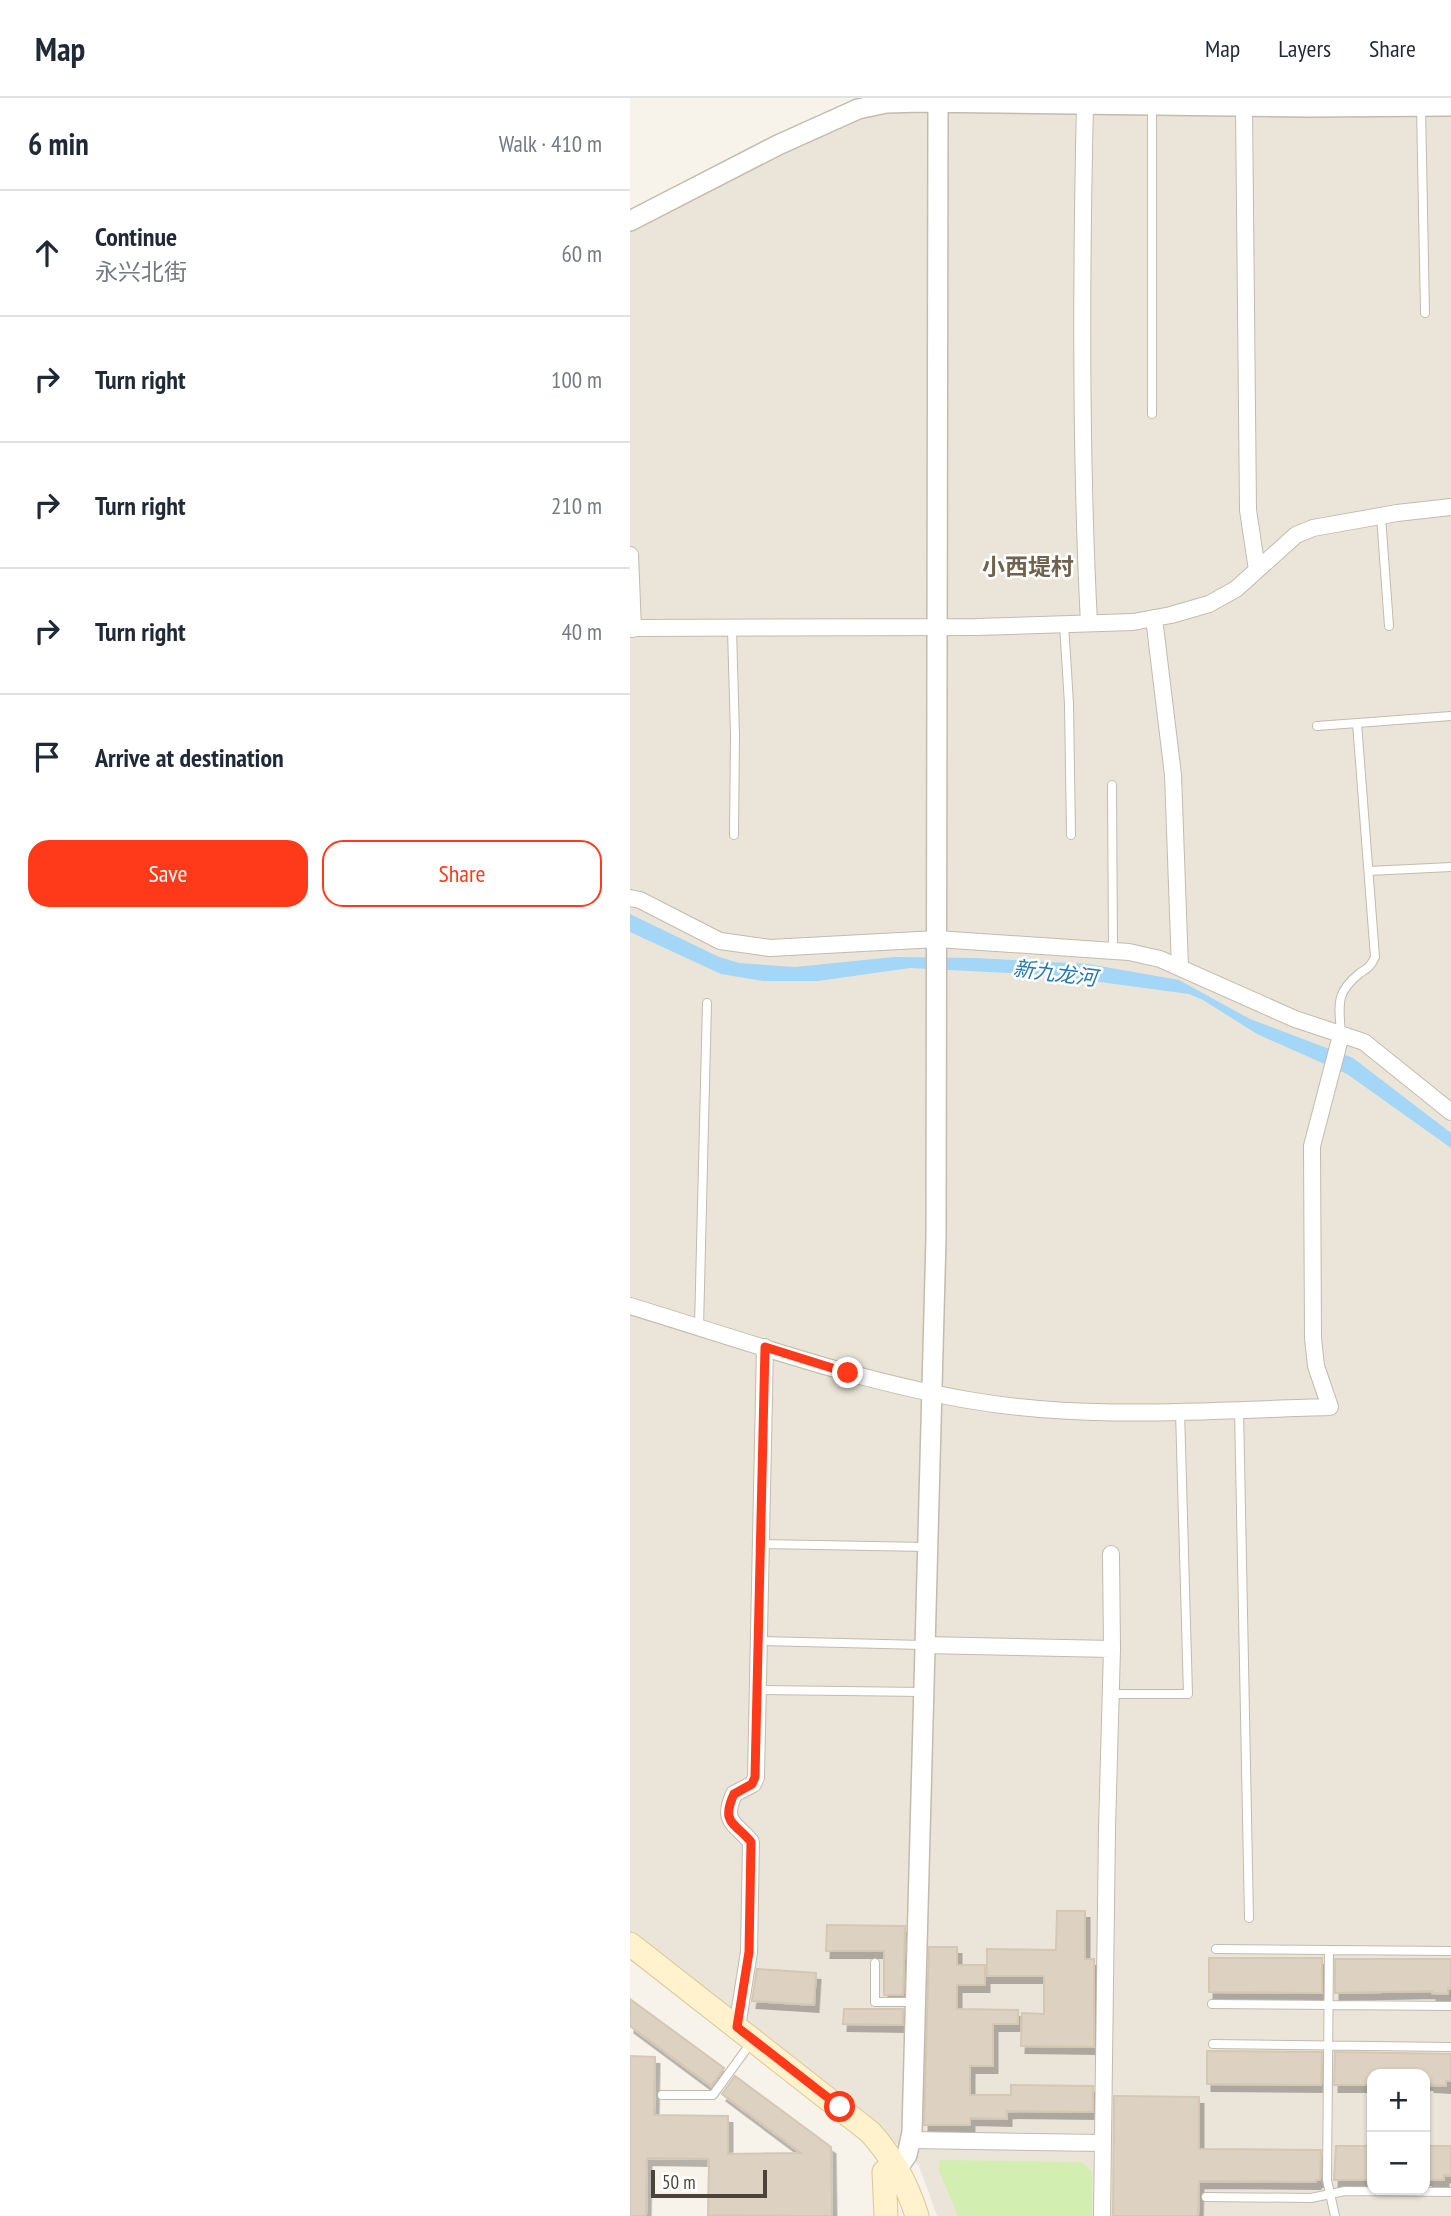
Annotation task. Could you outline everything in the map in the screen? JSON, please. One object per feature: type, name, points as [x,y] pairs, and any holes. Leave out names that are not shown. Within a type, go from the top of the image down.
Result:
[{"type":"main road","points":[[630,1944],[870,2133],[884,2148],[891,2170],[913,2213]]},
{"type":"main road","points":[[630,1962],[891,2170]]},
{"type":"main road","points":[[886,2216],[891,2170]]},
{"type":"street","points":[[891,2170],[907,2155],[911,2140],[936,1238],[934,101]]},
{"type":"street","points":[[630,221],[778,145],[858,109],[886,103],[934,101],[1451,106]]},
{"type":"street","points":[[1085,104],[1081,274],[1089,623]]},
{"type":"street","points":[[1244,106],[1248,510],[1257,570]]},
{"type":"street","points":[[630,555],[632,628],[937,628],[1133,622],[1209,604],[1236,589],[1296,535],[1313,528],[1451,507]]},
{"type":"street","points":[[1154,618],[1173,775],[1180,968]]},
{"type":"street","points":[[630,898],[640,900],[720,941],[771,948],[937,939],[1113,951],[1160,959],[1295,1019],[1364,1042],[1451,1112]]},
{"type":"street","points":[[630,1306],[848,1373],[969,1401],[1062,1411],[1330,1407],[1316,1366],[1312,1338],[1312,1146],[1341,1035]]},
{"type":"street","points":[[737,2027],[749,1952],[751,1842],[732,1826],[729,1810],[734,1794],[752,1784],[755,1777],[765,1347]]},
{"type":"street","points":[[1102,2216],[1112,1649],[1111,1554]]},
{"type":"street","points":[[924,1645],[1112,1649]]},
{"type":"street","points":[[911,2140],[1102,2143]]},
{"type":"lane","points":[[1152,105],[1152,414]]},
{"type":"lane","points":[[1421,106],[1425,313]]},
{"type":"lane","points":[[1381,516],[1389,626]]},
{"type":"lane","points":[[1064,624],[1069,704],[1071,835]]},
{"type":"lane","points":[[732,629],[734,835]]},
{"type":"lane","points":[[1317,726],[1451,716]]},
{"type":"lane","points":[[1341,1035],[1341,992],[1370,967],[1375,957],[1357,723]]},
{"type":"lane","points":[[1112,785],[1113,951]]},
{"type":"lane","points":[[1369,871],[1451,867]]},
{"type":"lane","points":[[699,1327],[707,1003]]},
{"type":"lane","points":[[1239,1409],[1249,1918]]},
{"type":"lane","points":[[1110,1694],[1188,1694],[1180,1411]]},
{"type":"lane","points":[[760,1544],[927,1547]]},
{"type":"lane","points":[[758,1641],[924,1645]]},
{"type":"lane","points":[[757,1690],[922,1692]]},
{"type":"lane","points":[[1216,1949],[1451,1951]]},
{"type":"lane","points":[[1329,1950],[1327,2180],[1335,2216]]},
{"type":"lane","points":[[875,1963],[875,2002],[915,2002]]},
{"type":"lane","points":[[1212,2004],[1451,2006]]},
{"type":"lane","points":[[1213,2045],[1451,2047]]},
{"type":"lane","points":[[662,2095],[713,2095],[745,2051]]},
{"type":"lane","points":[[1206,2197],[1311,2198],[1345,2191],[1451,2192]]},
{"type":"shaded area","points":[[1451,98],[1451,2216],[937,2216],[919,2166],[901,2147],[630,1937],[630,226],[869,113]]},
{"type":"green space","points":[[940,2160],[1082,2162],[1092,2172],[1092,2216],[958,2216],[939,2171]]},
{"type":"water","name":"新九龙河","points":[[630,914],[719,957],[739,963],[795,967],[894,957],[976,958],[1088,964],[1179,980],[1250,1019],[1353,1058],[1451,1133],[1451,1148],[1347,1074],[1257,1034],[1189,994],[1048,975],[910,968],[818,981],[763,981],[721,974],[630,932]]},
{"type":"building","points":[[1057,1911],[1085,1911],[1085,1959],[1094,1959],[1094,2047],[1021,2046],[1022,2013],[1044,2014],[1044,1976],[987,1976],[987,1949],[1056,1950]]},
{"type":"building","points":[[827,1925],[905,1926],[903,1995],[884,1995],[884,1951],[826,1951]]},
{"type":"building","points":[[929,1947],[957,1947],[957,1965],[985,1965],[985,1985],[957,1985],[957,2009],[1018,2010],[1018,2024],[993,2024],[993,2066],[970,2066],[970,2095],[1011,2095],[1011,2085],[1093,2086],[1093,2112],[1007,2111],[1007,2119],[970,2118],[970,2125],[924,2125]]},
{"type":"building","points":[[1209,1958],[1322,1958],[1322,1993],[1209,1992]]},
{"type":"building","points":[[1335,1959],[1451,1959],[1451,1989],[1448,1989],[1448,1994],[1432,1991],[1335,1993]]},
{"type":"building","points":[[757,1969],[816,1973],[814,2005],[752,2001]]},
{"type":"building","points":[[630,1999],[724,2068],[711,2086],[630,2026]]},
{"type":"building","points":[[844,2009],[903,2009],[903,2025],[843,2024]]},
{"type":"building","points":[[1207,2051],[1322,2052],[1321,2085],[1207,2084]]},
{"type":"building","points":[[1335,2052],[1451,2054],[1451,2081],[1446,2081],[1446,2086],[1430,2085],[1430,2069],[1367,2069],[1367,2085],[1334,2085]]},
{"type":"building","points":[[630,2056],[655,2057],[654,2115],[728,2116],[728,2154],[801,2153],[722,2094],[735,2076],[831,2147],[832,2216],[708,2215],[709,2159],[647,2158],[646,2216],[630,2216]]},
{"type":"building","points":[[1114,2096],[1199,2097],[1199,2149],[1321,2150],[1320,2180],[1199,2181],[1198,2216],[1113,2216]]},
{"type":"building","points":[[1336,2146],[1367,2146],[1367,2180],[1334,2180]]},
{"type":"building","points":[[1430,2146],[1451,2146],[1451,2176],[1444,2175],[1444,2180],[1430,2180]]},
{"type":"district","name":"小西堤村","points":[[1028,566]]},
{"type":"route","points":[[840,2107],[737,2027],[749,1952],[751,1842],[746,1835],[732,1826],[729,1810],[734,1794],[752,1784],[755,1777],[765,1347],[848,1373]]}]
